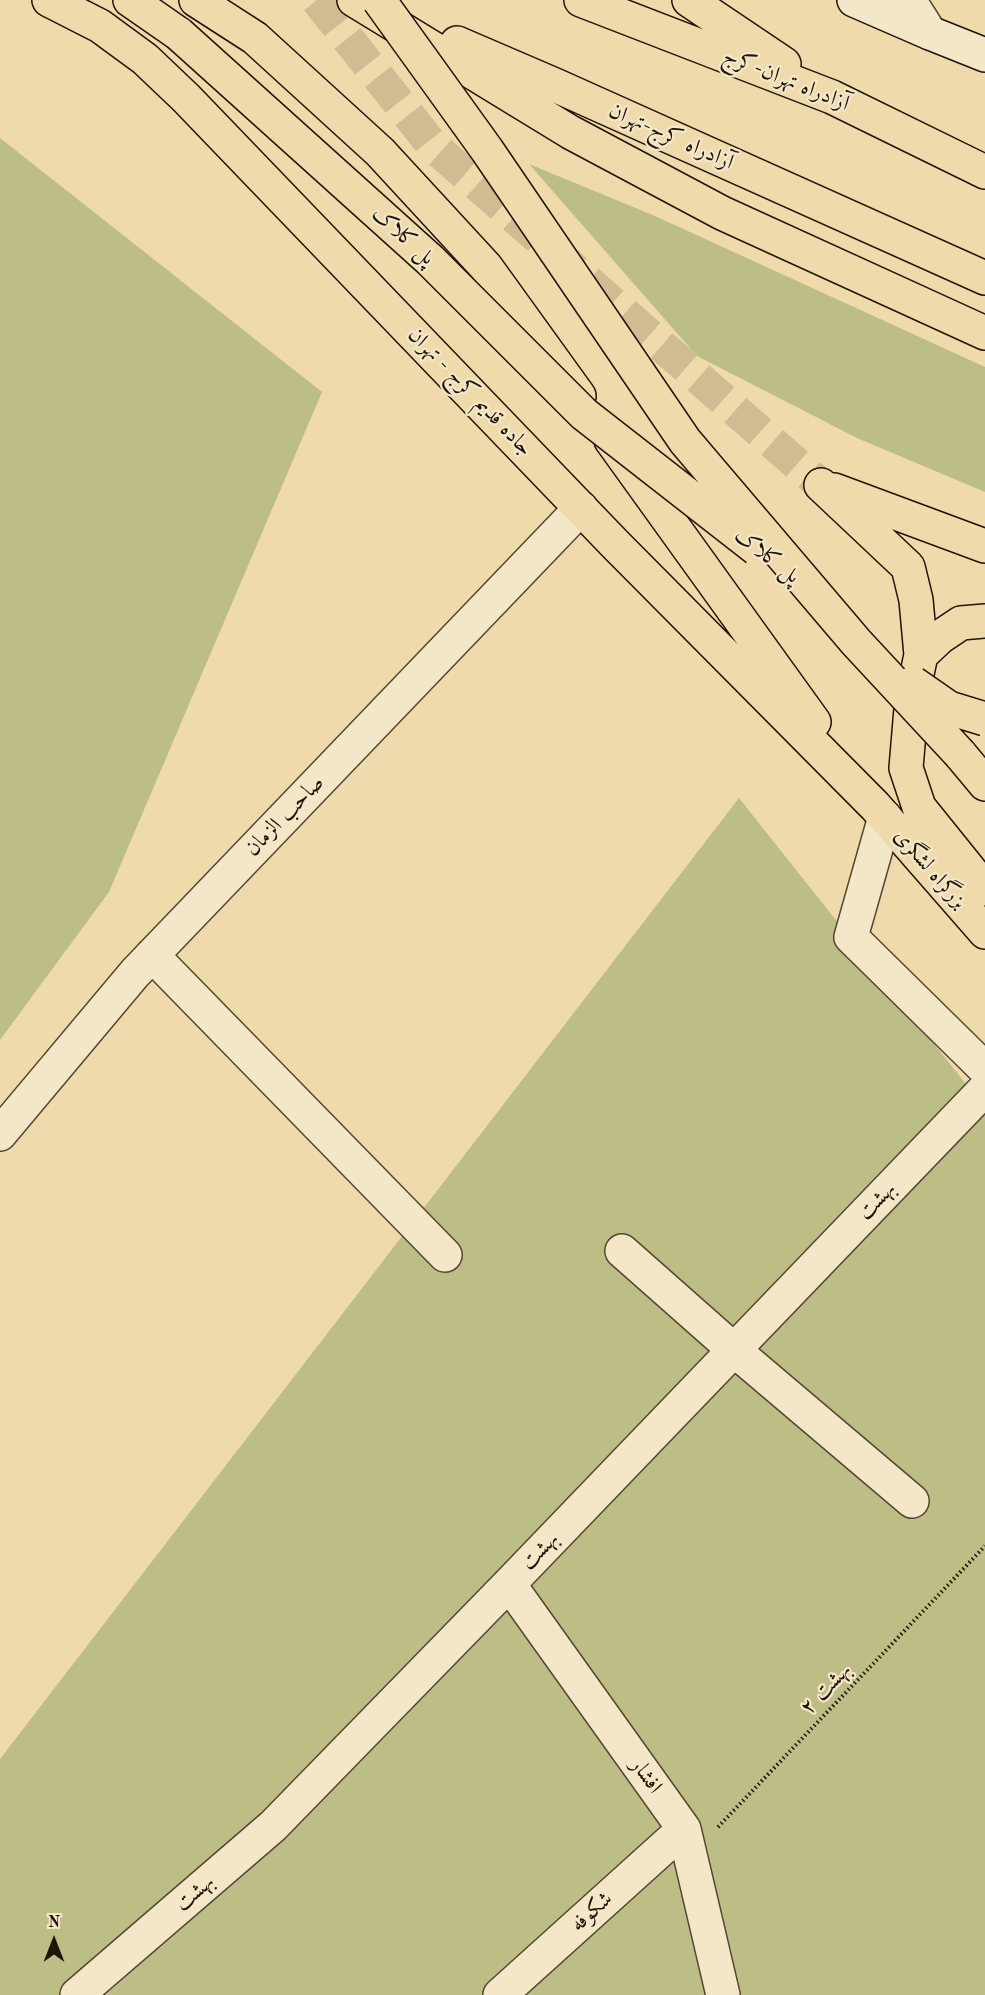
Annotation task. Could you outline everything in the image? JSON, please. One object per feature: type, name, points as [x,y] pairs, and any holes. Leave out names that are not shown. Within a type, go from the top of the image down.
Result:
[{"type":"highway","name":"جاده قدیم کرج - تهران","points":[[49,0],[100,26],[145,59],[186,98],[581,508],[880,812]]},
{"type":"highway","name":"پل کلاک","points":[[130,0],[179,34],[430,260],[584,414],[811,590]]},
{"type":"highway","points":[[196,0],[255,38],[372,145],[486,267],[880,812]]},
{"type":"highway","points":[[355,0],[570,132],[722,213],[985,333]]},
{"type":"highway","name":"آزادراه کرج-تهران","points":[[355,0],[557,86],[985,278]]},
{"type":"highway","name":"پل کلاک","points":[[379,0],[486,150],[685,441],[811,590]]},
{"type":"highway","name":"آزادراه تهران-کرج","points":[[581,0],[832,97],[985,172]]},
{"type":"highway","points":[[690,0],[832,97]]},
{"type":"highway","points":[[985,546],[822,485],[908,567],[916,600],[921,655],[912,697],[906,768],[920,807],[985,889]]},
{"type":"highway","points":[[811,590],[985,784]]},
{"type":"highway","points":[[921,655],[940,637],[961,623],[985,621]]},
{"type":"highway","points":[[856,642],[949,708],[985,719]]},
{"type":"highway","name":"بزرگراه لشگری","points":[[880,812],[985,932]]},
{"type":"street","points":[[854,0],[985,55]]},
{"type":"street","points":[[909,0],[930,33]]},
{"type":"street","name":"صاحب الزمان","points":[[0,1134],[135,973],[581,508]]},
{"type":"street","points":[[880,812],[851,937],[985,1069]]},
{"type":"street","points":[[152,955],[445,1255]]},
{"type":"street","name":"بهشت","points":[[77,1995],[273,1826],[985,1089]]},
{"type":"street","points":[[622,1251],[734,1350],[912,1501]]},
{"type":"street","name":"افشار","points":[[508,1584],[687,1842],[723,1995]]},
{"type":"street","name":"شکوفه","points":[[500,1995],[687,1842]]},
{"type":"path","name":"بهشت ۲","points":[[687,1842],[985,1546]]},
{"type":"green space","points":[[0,138],[322,392],[109,892],[0,1040]]},
{"type":"green space","points":[[529,164],[655,216],[985,367],[985,492],[857,438],[697,356]]},
{"type":"green space","points":[[739,798],[985,1108],[985,1995],[0,1995],[0,1759]]},
{"type":"tunnel","points":[[317,0],[433,146],[821,485]]}]
